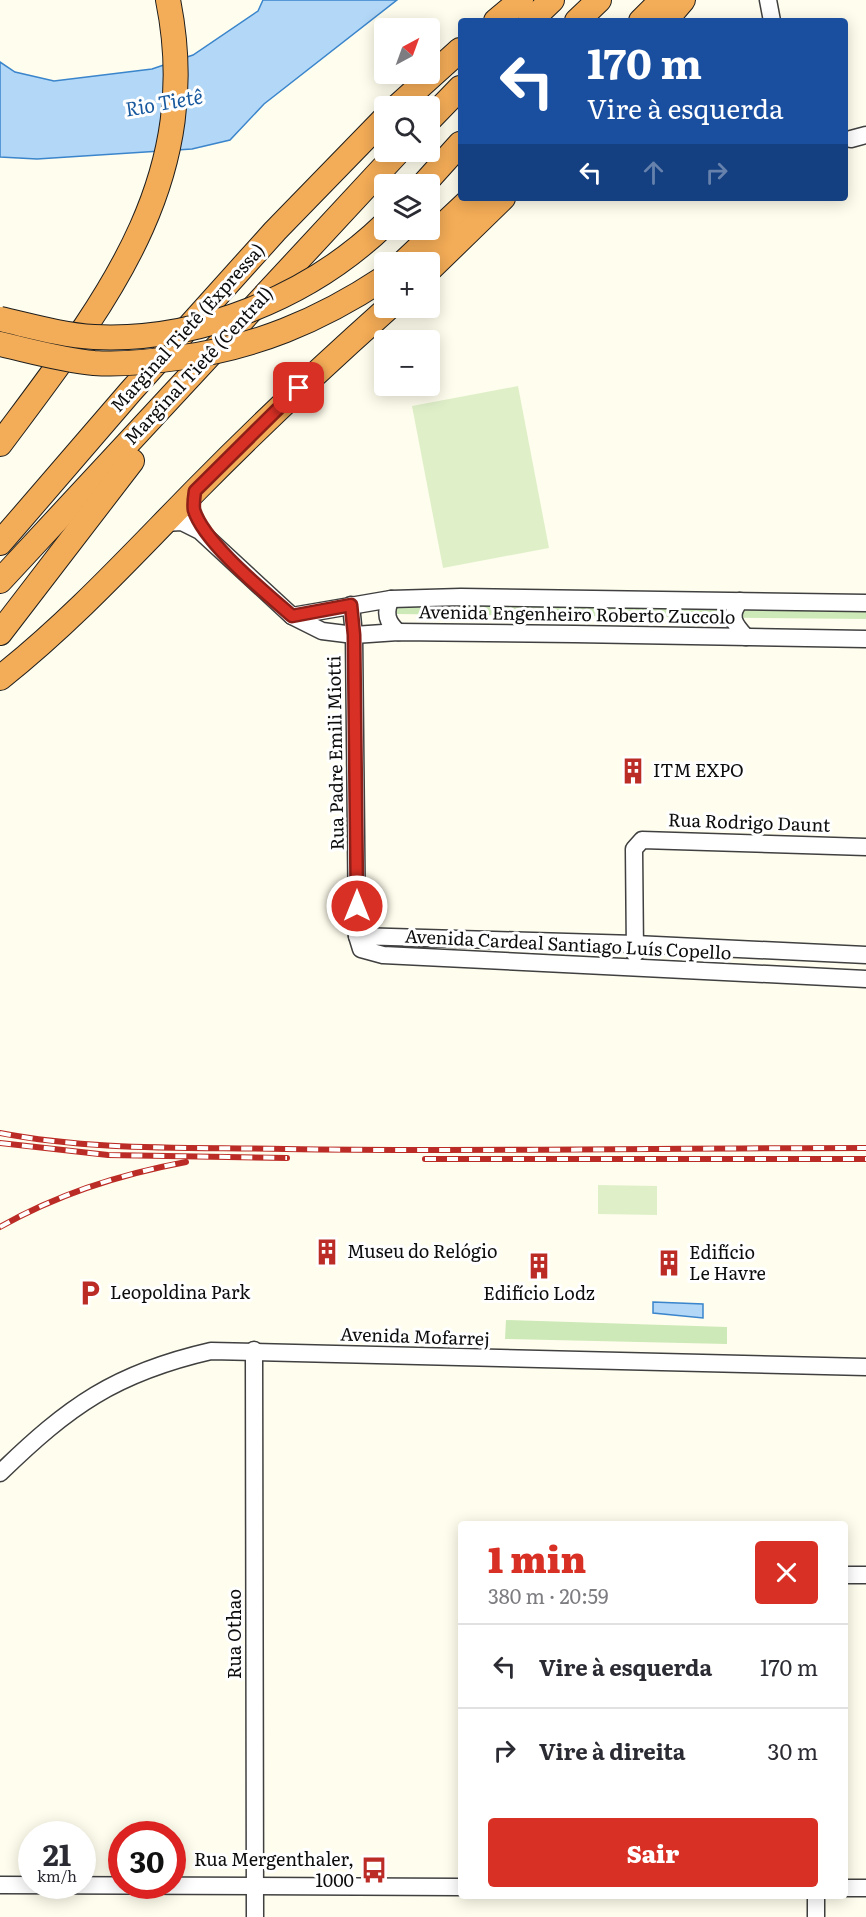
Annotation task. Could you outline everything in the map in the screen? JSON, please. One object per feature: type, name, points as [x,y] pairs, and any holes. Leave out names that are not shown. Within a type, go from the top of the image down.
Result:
[{"type":"highway","points":[[0,444],[90,323],[133,250],[162,178],[171,135],[175,93],[175,58],[168,0]]},
{"type":"highway","points":[[500,18],[521,0]]},
{"type":"highway","points":[[533,18],[552,0]]},
{"type":"highway","points":[[580,18],[599,0]]},
{"type":"highway","points":[[649,18],[672,10]]},
{"type":"highway","points":[[409,96],[458,52]]},
{"type":"highway","points":[[440,109],[458,90]]},
{"type":"highway","name":"Marginal Tietê (Expressa)","points":[[0,543],[131,391],[329,173],[374,129]]},
{"type":"highway","points":[[433,174],[458,146]]},
{"type":"highway","name":"Marginal Tietê (Central)","points":[[0,581],[389,162]]},
{"type":"highway","points":[[415,252],[469,201]]},
{"type":"highway","points":[[440,259],[500,201]]},
{"type":"highway","points":[[0,633],[104,495],[201,374],[323,250],[328,227]]},
{"type":"highway","points":[[0,319],[93,337],[145,335],[212,322],[252,309],[326,272],[354,253],[374,234]]},
{"type":"highway","points":[[0,344],[95,363],[140,363],[219,352],[306,323],[344,305],[374,285]]},
{"type":"highway","points":[[0,678],[62,626],[299,388],[377,318]]},
{"type":"street","points":[[768,0],[771,18]]},
{"type":"street","name":"Avenida Engenheiro Roberto Zuccolo","points":[[195,491],[195,512],[214,542]]},
{"type":"street","name":"Avenida Engenheiro Roberto Zuccolo","points":[[164,523],[190,525],[214,542],[292,616],[322,631],[354,635],[398,632],[866,639]]},
{"type":"street","name":"Avenida Engenheiro Roberto Zuccolo","points":[[292,616],[391,599],[461,597],[866,603]]},
{"type":"street","points":[[391,599],[388,606],[388,620],[398,632]]},
{"type":"street","points":[[741,602],[734,609],[732,617],[735,626],[746,637]]},
{"type":"street","name":"Rua Padre Emili Miotti","points":[[351,605],[354,635],[357,936]]},
{"type":"street","name":"Rua Rodrigo Daunt","points":[[635,944],[634,849],[639,842],[653,839],[866,847]]},
{"type":"street","name":"Avenida Cardeal Santiago Luís Copello","points":[[866,955],[635,944],[357,936],[359,948],[373,954],[866,979]]},
{"type":"street","points":[[635,944],[636,967]]},
{"type":"street","points":[[762,974],[764,951]]},
{"type":"street","name":"Avenida Mofarrej","points":[[0,1473],[54,1423],[133,1373],[168,1361],[211,1352],[254,1350],[866,1367]]},
{"type":"street","name":"Rua Othao","points":[[254,1350],[255,1917]]},
{"type":"street","points":[[848,1575],[866,1575]]},
{"type":"street","points":[[0,1885],[458,1887]]},
{"type":"street","points":[[848,1888],[866,1888]]},
{"type":"street","points":[[816,1899],[816,1917]]},
{"type":"green space","points":[[518,386],[549,548],[443,568],[412,406]]},
{"type":"green space","points":[[395,601],[866,607],[866,619],[395,614]]},
{"type":"green space","points":[[598,1185],[657,1186],[657,1215],[598,1214]]},
{"type":"green space","points":[[506,1320],[727,1327],[727,1344],[505,1339]]},
{"type":"water","name":"Rio Tietê","points":[[263,0],[397,0],[264,104],[230,140],[192,149],[37,159],[0,157],[0,62],[15,72],[54,81],[152,69],[193,55],[258,11]]},
{"type":"water","points":[[653,1302],[703,1304],[703,1318],[653,1313]]},
{"type":"railway","points":[[0,1133],[70,1143],[178,1148],[430,1150],[866,1148]]},
{"type":"railway","points":[[0,1143],[108,1155],[287,1158]]},
{"type":"railway","points":[[425,1159],[866,1159]]},
{"type":"railway","points":[[0,1227],[67,1195],[114,1179],[186,1162]]},
{"type":"place","name":"ITM EXPO","points":[[633,771]]},
{"type":"place","name":"Museu do Relógio","points":[[327,1252]]},
{"type":"place","name":"Edifício Le Havre","points":[[669,1263]]},
{"type":"place","name":"Edifício Lodz","points":[[539,1266]]},
{"type":"place","name":"Leopoldina Park","points":[[90,1293]]},
{"type":"place","name":"Rua Mergenthaler, 1000","points":[[374,1870]]},
{"type":"route","points":[[299,388],[195,491],[193,504],[195,512],[214,542],[292,616],[351,605],[354,635],[357,906]]}]
